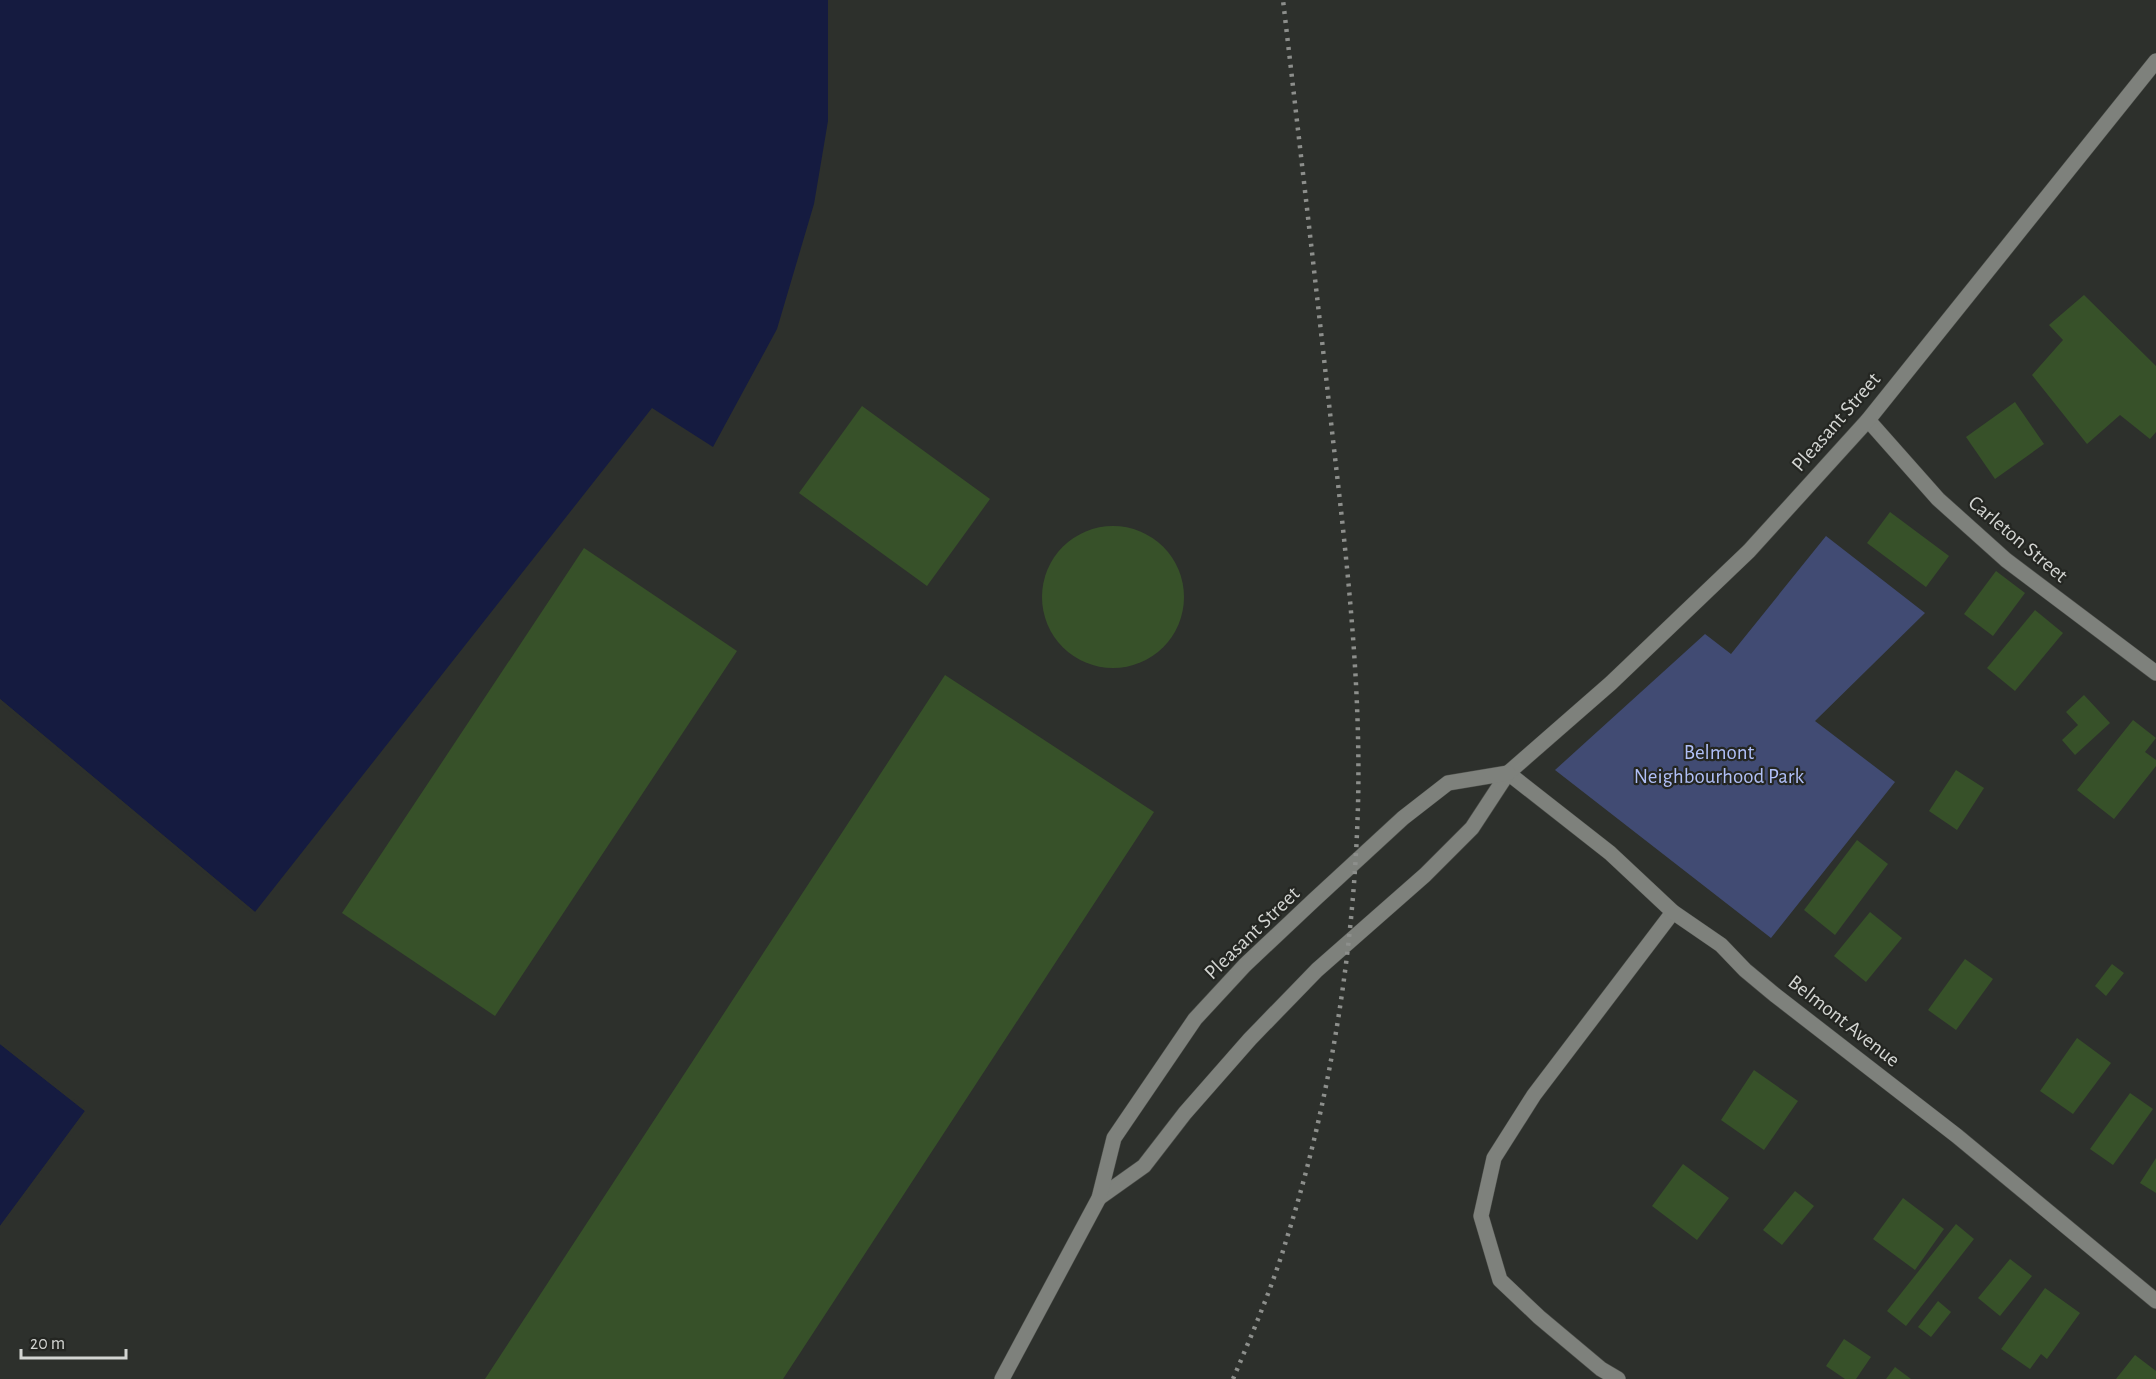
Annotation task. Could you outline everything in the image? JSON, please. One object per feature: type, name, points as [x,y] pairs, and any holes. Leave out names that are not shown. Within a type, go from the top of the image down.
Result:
[{"type":"main road","name":"Pleasant Street","points":[[1099,1198],[1144,1166],[1185,1113],[1257,1031],[1317,970],[1425,875],[1472,828],[1508,773],[1611,683],[1749,551],[1868,420],[2156,61]]},
{"type":"main road","name":"Carleton Street","points":[[1868,420],[1938,499],[2006,560],[2156,673]]},
{"type":"main road","name":"Pleasant Street","points":[[1002,1379],[1099,1198],[1114,1138],[1196,1019],[1245,966],[1403,818],[1448,783],[1508,773]]},
{"type":"main road","name":"Belmont Avenue","points":[[1508,773],[1610,853],[1673,912],[1721,945],[1745,970],[1775,995],[1957,1136],[2156,1301]]},
{"type":"main road","points":[[1618,1379],[1601,1369],[1539,1317],[1500,1280],[1480,1216],[1494,1158],[1534,1095],[1673,912]]},
{"type":"green space","name":"Belmont Neighbourhood Park","points":[[1826,536],[1925,613],[1815,721],[1895,782],[1771,938],[1555,770],[1705,634],[1731,654]]},
{"type":"shaded area","points":[[0,0],[828,0],[828,121],[814,204],[777,329],[713,447],[652,408],[255,912],[0,699]]},
{"type":"shaded area","points":[[0,1044],[85,1111],[0,1226]]},
{"type":"pier","points":[[0,699],[257,914],[253,914],[0,703]]},
{"type":"pier","points":[[0,1041],[88,1111],[0,1229],[85,1111],[0,1044]]},
{"type":"building","points":[[2084,295],[2156,366],[2156,432],[2150,439],[2120,415],[2087,444],[2032,375],[2063,340],[2049,325]]},
{"type":"building","points":[[2015,402],[2044,444],[1995,479],[1966,437]]},
{"type":"building","points":[[862,406],[990,499],[927,586],[799,493]]},
{"type":"building","points":[[1890,512],[1949,556],[1926,587],[1867,543]]},
{"type":"building","points":[[1113,526],[1140,532],[1163,547],[1178,570],[1184,597],[1178,624],[1163,647],[1140,662],[1113,668],[1086,662],[1063,647],[1048,624],[1042,597],[1048,570],[1063,547],[1086,532]]},
{"type":"building","points":[[584,548],[737,651],[495,1016],[342,913]]},
{"type":"building","points":[[1996,571],[2025,593],[1993,636],[1964,614]]},
{"type":"building","points":[[2035,610],[2063,633],[2015,691],[1987,668]]},
{"type":"building","points":[[945,675],[1154,812],[783,1379],[485,1379]]},
{"type":"building","points":[[2084,695],[2110,723],[2075,755],[2062,740],[2078,725],[2066,712]]},
{"type":"building","points":[[2133,720],[2156,738],[2145,752],[2156,760],[2156,766],[2114,819],[2077,790]]},
{"type":"building","points":[[1956,770],[1984,788],[1957,830],[1929,811]]},
{"type":"building","points":[[1857,840],[1888,864],[1835,935],[1804,910]]},
{"type":"building","points":[[1870,912],[1902,938],[1866,982],[1834,956]]},
{"type":"building","points":[[1965,959],[1993,979],[1956,1030],[1928,1010]]},
{"type":"building","points":[[2112,964],[2124,973],[2106,996],[2095,986]]},
{"type":"building","points":[[2077,1038],[2111,1063],[2073,1114],[2040,1091]]},
{"type":"building","points":[[1754,1070],[1798,1101],[1764,1150],[1721,1120]]},
{"type":"building","points":[[2130,1093],[2153,1109],[2113,1165],[2090,1149]]},
{"type":"building","points":[[2156,1158],[2156,1193],[2140,1183]]},
{"type":"building","points":[[1683,1164],[1729,1198],[1697,1240],[1652,1206]]},
{"type":"building","points":[[1795,1191],[1814,1206],[1782,1245],[1763,1230]]},
{"type":"building","points":[[1903,1198],[1944,1229],[1915,1270],[1873,1239]]},
{"type":"building","points":[[1956,1224],[1974,1239],[1906,1326],[1887,1311]]},
{"type":"building","points":[[2010,1259],[2032,1276],[2000,1316],[1978,1298]]},
{"type":"building","points":[[2045,1288],[2080,1313],[2047,1359],[2041,1354],[2030,1369],[2001,1349]]},
{"type":"building","points":[[1938,1301],[1951,1312],[1931,1337],[1918,1327]]},
{"type":"building","points":[[1844,1339],[1871,1357],[1856,1379],[1845,1379],[1826,1366]]},
{"type":"building","points":[[2135,1355],[2156,1371],[2156,1379],[2116,1379]]},
{"type":"building","points":[[1895,1367],[1911,1379],[1886,1379]]},
{"type":"railway","points":[[1233,1379],[1280,1259],[1302,1188],[1327,1081],[1345,971],[1356,860],[1358,805],[1355,668],[1348,577],[1283,0]]}]
